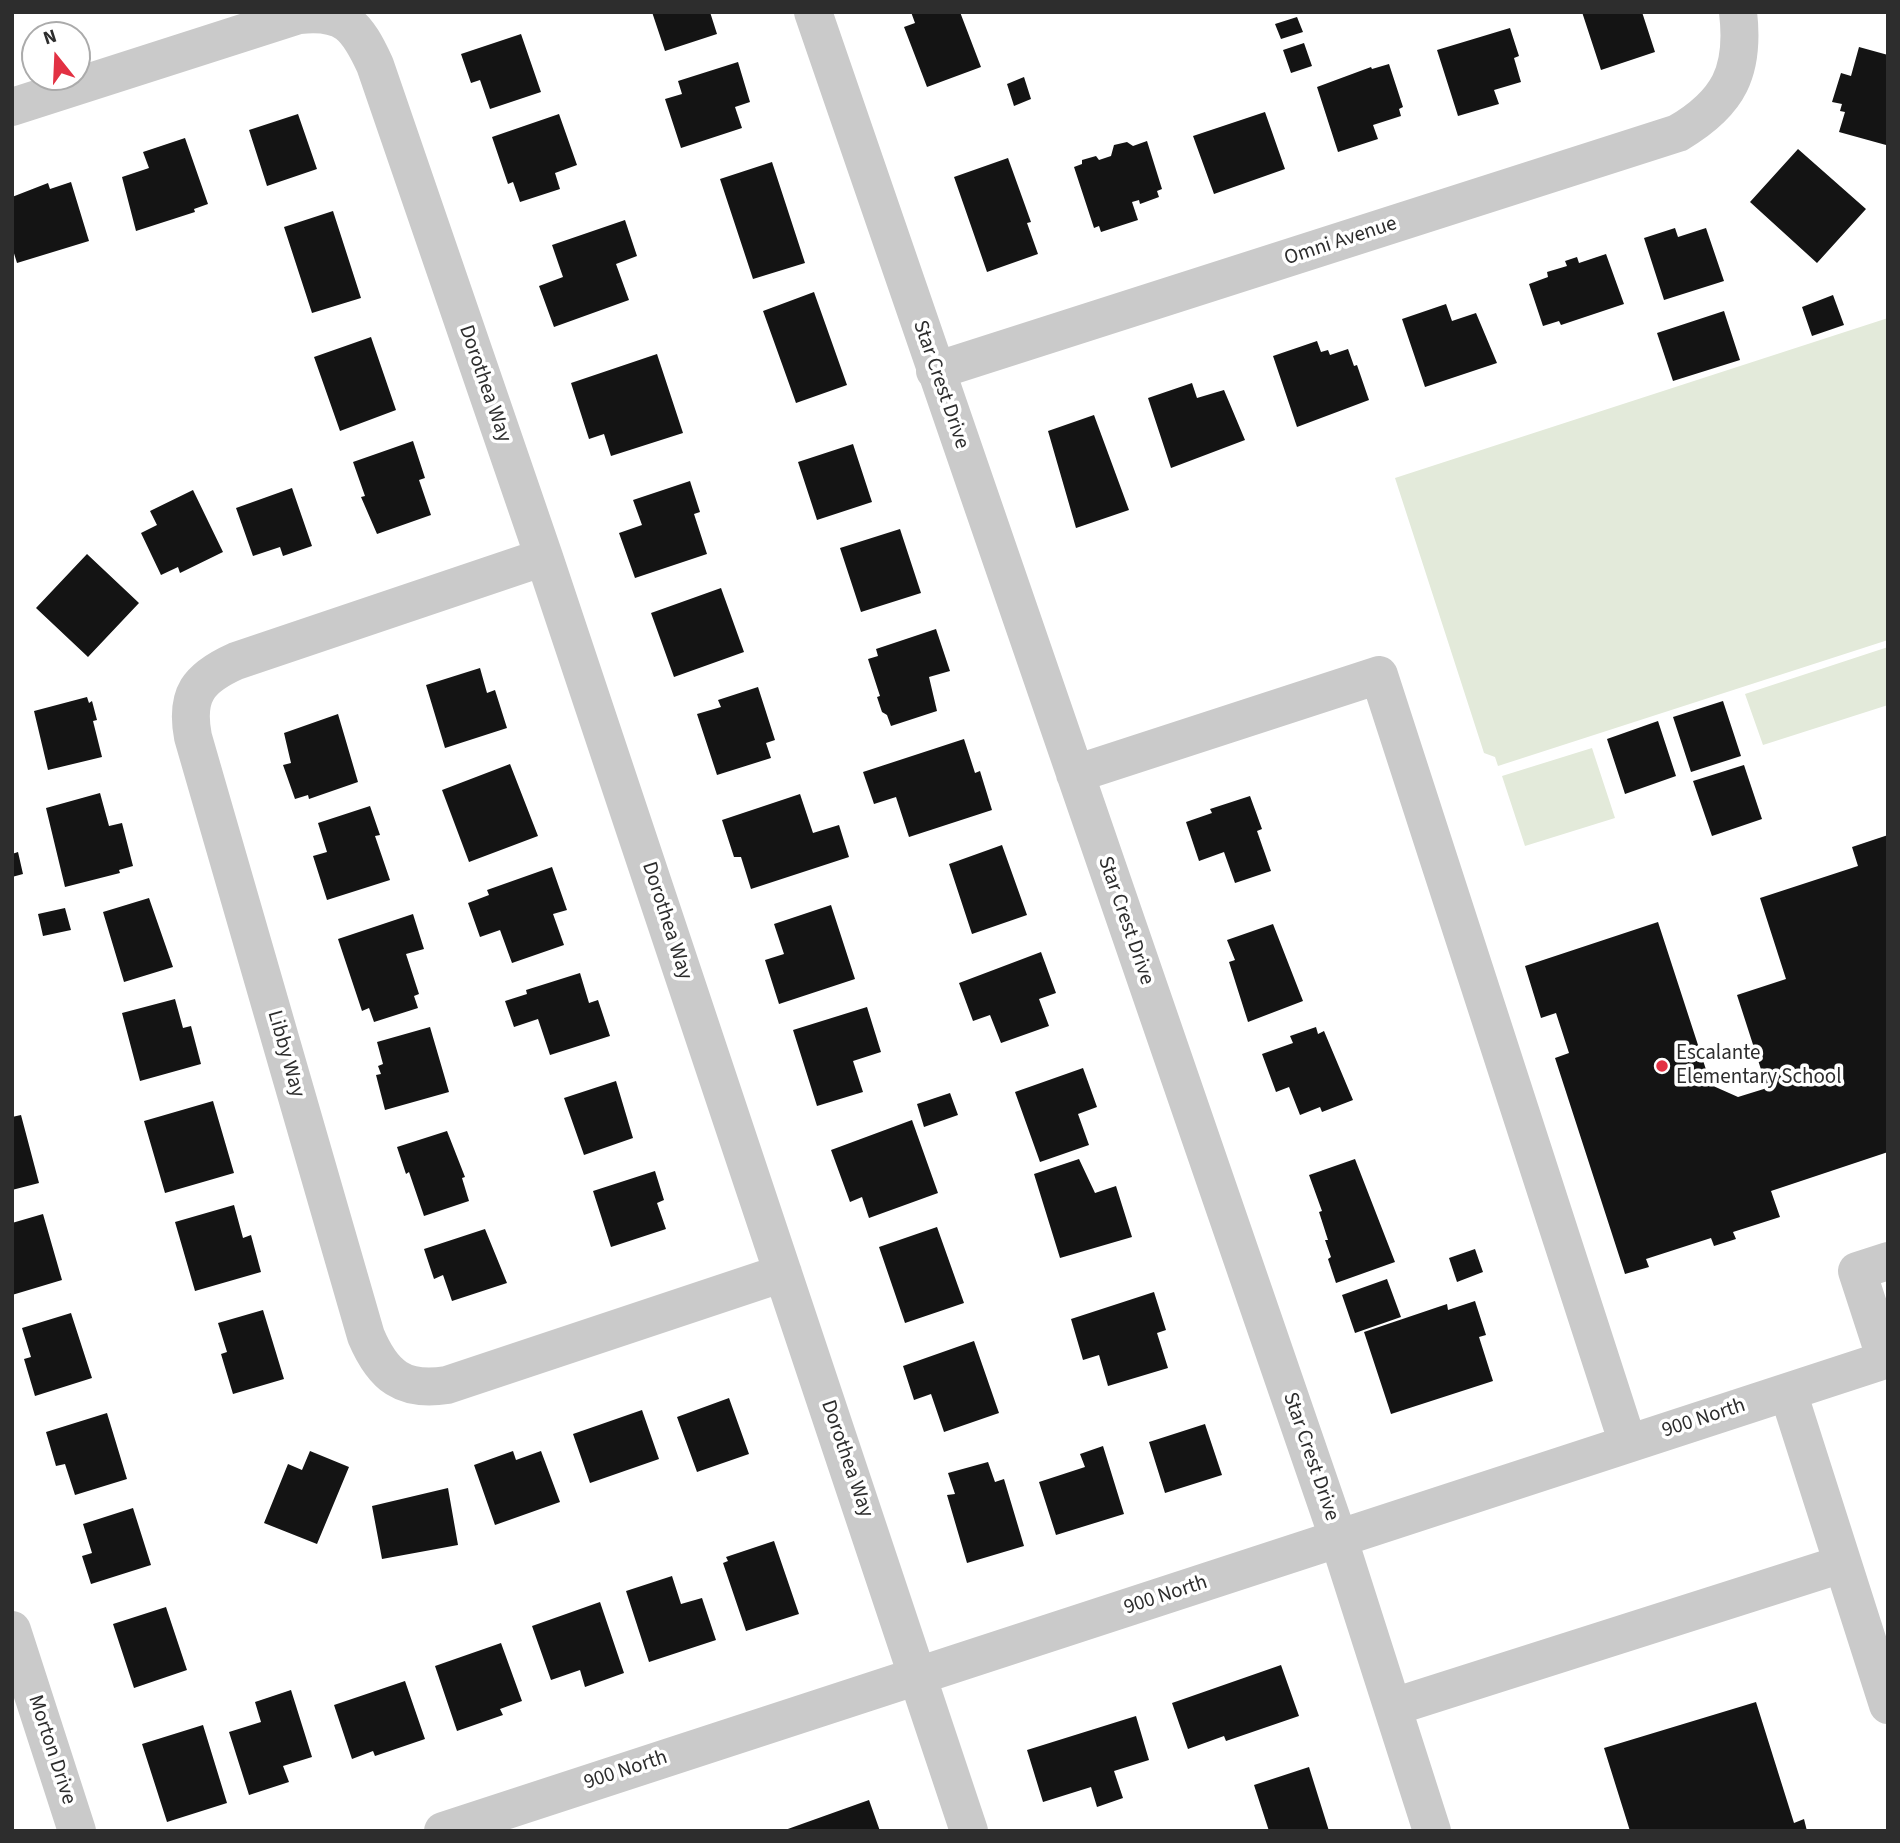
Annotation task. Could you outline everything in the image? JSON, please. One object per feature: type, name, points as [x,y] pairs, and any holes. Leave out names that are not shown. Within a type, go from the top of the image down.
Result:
[{"type":"street","name":"Star Crest Drive","points":[[813,12],[1339,1540],[1432,1831]]},
{"type":"street","name":"Omni Avenue","points":[[935,371],[1657,142],[1699,121],[1717,104],[1731,85],[1741,36],[1738,12]]},
{"type":"street","name":"Dorothea Way","points":[[12,107],[299,15],[329,14],[345,20],[355,28],[375,65],[544,557],[919,1676],[968,1831]]},
{"type":"street","name":"Libby Way","points":[[544,557],[236,661],[206,678],[195,690],[191,704],[190,721],[197,750],[366,1336],[384,1368],[399,1380],[414,1387],[439,1386],[783,1273]]},
{"type":"street","points":[[1075,774],[1379,675],[1628,1444]]},
{"type":"street","points":[[1887,1360],[1857,1270],[1888,1261]]},
{"type":"street","name":"900 North","points":[[443,1831],[499,1822],[919,1676],[1887,1360]]},
{"type":"street","points":[[1788,1392],[1888,1704]]},
{"type":"street","points":[[1392,1707],[1842,1564]]},
{"type":"street","name":"Morton Drive","points":[[12,1630],[77,1831]]},
{"type":"green space","points":[[1888,318],[1888,640],[1498,766],[1495,757],[1484,753],[1395,478]]},
{"type":"green space","points":[[1888,647],[1888,705],[1763,745],[1745,694]]},
{"type":"green space","points":[[1592,748],[1615,818],[1525,846],[1502,776]]},
{"type":"building","points":[[652,12],[710,12],[717,34],[665,51]]},
{"type":"building","points":[[911,12],[960,12],[981,67],[927,87],[904,27],[915,23]]},
{"type":"building","points":[[1582,12],[1642,12],[1655,52],[1601,70]]},
{"type":"building","points":[[1297,17],[1303,32],[1281,39],[1275,24]]},
{"type":"building","points":[[1510,28],[1519,56],[1514,58],[1521,82],[1494,90],[1499,104],[1458,116],[1437,50]]},
{"type":"building","points":[[521,34],[541,92],[490,109],[480,80],[471,83],[461,54]]},
{"type":"building","points":[[1304,43],[1312,66],[1291,73],[1283,50]]},
{"type":"building","points":[[1859,47],[1888,55],[1886,145],[1839,132],[1845,112],[1840,111],[1842,104],[1832,102],[1841,73],[1851,76]]},
{"type":"building","points":[[738,62],[750,102],[735,107],[742,128],[681,148],[665,99],[682,94],[678,81]]},
{"type":"building","points":[[1389,64],[1403,107],[1399,109],[1401,116],[1373,125],[1378,139],[1338,152],[1317,87],[1371,67],[1372,69]]},
{"type":"building","points":[[1024,77],[1031,99],[1014,106],[1007,84]]},
{"type":"building","points":[[1265,112],[1285,169],[1214,194],[1193,136]]},
{"type":"building","points":[[298,114],[317,169],[267,186],[249,130]]},
{"type":"building","points":[[559,114],[577,165],[555,173],[560,189],[520,202],[513,182],[508,184],[492,137]]},
{"type":"building","points":[[185,138],[208,204],[194,209],[195,212],[136,231],[122,177],[149,168],[143,152]]},
{"type":"building","points":[[1147,141],[1162,189],[1157,191],[1159,197],[1140,204],[1139,200],[1132,202],[1138,220],[1101,232],[1099,226],[1094,228],[1074,167],[1082,164],[1082,160],[1096,156],[1099,160],[1111,156],[1114,145],[1127,142],[1133,146]]},
{"type":"building","points":[[1798,149],[1866,209],[1817,263],[1750,202]]},
{"type":"building","points":[[1008,158],[1031,222],[1027,223],[1038,254],[987,272],[954,177]]},
{"type":"building","points":[[772,162],[805,263],[753,279],[720,179]]},
{"type":"building","points":[[71,182],[89,241],[17,263],[12,247],[12,197],[48,183],[50,189]]},
{"type":"building","points":[[333,211],[361,298],[312,313],[284,227]]},
{"type":"building","points":[[625,220],[637,256],[616,264],[629,300],[554,327],[539,286],[563,277],[552,245]]},
{"type":"building","points":[[1675,228],[1678,237],[1706,228],[1724,281],[1664,300],[1644,238]]},
{"type":"building","points":[[1606,254],[1624,304],[1561,325],[1559,321],[1543,326],[1529,284],[1548,277],[1547,272],[1567,266],[1565,261],[1577,257],[1579,263]]},
{"type":"building","points":[[814,292],[847,385],[796,403],[763,311]]},
{"type":"building","points":[[1833,295],[1844,325],[1812,336],[1802,307]]},
{"type":"building","points":[[1446,304],[1452,321],[1476,313],[1497,363],[1425,387],[1402,319]]},
{"type":"building","points":[[1724,311],[1740,360],[1673,381],[1657,333]]},
{"type":"building","points":[[371,337],[396,410],[340,431],[314,357]]},
{"type":"building","points":[[1317,341],[1321,352],[1328,350],[1330,355],[1348,349],[1354,366],[1357,365],[1369,400],[1297,427],[1273,356]]},
{"type":"building","points":[[657,354],[683,433],[611,456],[604,434],[589,439],[571,383]]},
{"type":"building","points":[[1192,383],[1197,398],[1224,390],[1245,440],[1171,468],[1148,398]]},
{"type":"building","points":[[1094,415],[1129,510],[1076,528],[1048,431]]},
{"type":"building","points":[[413,441],[425,478],[419,480],[431,515],[377,534],[361,497],[365,496],[353,462]]},
{"type":"building","points":[[853,444],[872,502],[817,520],[798,462]]},
{"type":"building","points":[[690,481],[700,512],[694,514],[707,554],[635,578],[619,533],[642,525],[633,500]]},
{"type":"building","points":[[292,488],[312,546],[283,556],[280,547],[253,556],[236,508]]},
{"type":"building","points":[[193,490],[223,552],[180,573],[178,567],[161,575],[141,533],[157,525],[150,511]]},
{"type":"building","points":[[900,529],[921,593],[861,612],[840,548]]},
{"type":"building","points":[[87,554],[139,603],[88,657],[36,608]]},
{"type":"building","points":[[721,588],[744,652],[674,677],[651,613]]},
{"type":"building","points":[[936,629],[950,671],[929,677],[937,711],[891,726],[887,715],[882,712],[877,697],[880,696],[868,659],[878,656],[876,649]]},
{"type":"building","points":[[480,668],[487,693],[495,690],[507,728],[445,748],[426,685]]},
{"type":"building","points":[[758,687],[775,740],[766,743],[771,758],[717,775],[697,714],[721,707],[718,700]]},
{"type":"building","points":[[87,697],[89,703],[92,701],[97,720],[93,721],[102,757],[48,770],[34,711]]},
{"type":"building","points":[[1723,701],[1741,756],[1691,772],[1673,717]]},
{"type":"building","points":[[338,714],[358,782],[309,799],[308,795],[295,799],[283,765],[291,763],[284,733]]},
{"type":"building","points":[[1658,721],[1676,776],[1625,794],[1607,739]]},
{"type":"building","points":[[964,739],[975,773],[980,771],[992,810],[909,837],[896,797],[874,804],[863,772]]},
{"type":"building","points":[[510,764],[538,836],[469,862],[442,790]]},
{"type":"building","points":[[1744,765],[1762,819],[1712,836],[1693,781]]},
{"type":"building","points":[[100,793],[109,826],[122,823],[133,866],[119,870],[120,873],[65,887],[46,808]]},
{"type":"building","points":[[800,794],[813,833],[839,825],[849,857],[751,889],[741,857],[734,857],[722,820]]},
{"type":"building","points":[[1250,796],[1262,829],[1257,831],[1271,871],[1235,883],[1224,852],[1199,861],[1186,822],[1212,813],[1210,809]]},
{"type":"building","points":[[370,806],[380,835],[375,836],[390,880],[327,900],[313,856],[327,852],[318,823]]},
{"type":"building","points":[[1888,835],[1888,1152],[1771,1191],[1780,1217],[1733,1232],[1736,1239],[1714,1246],[1711,1238],[1646,1259],[1649,1267],[1625,1274],[1555,1058],[1569,1053],[1556,1013],[1541,1018],[1525,966],[1658,922],[1711,1085],[1738,1097],[1767,1088],[1737,995],[1786,979],[1760,898],[1858,866],[1852,847]]},
{"type":"building","points":[[1002,845],[1027,915],[972,934],[949,864]]},
{"type":"building","points":[[18,852],[23,874],[12,877],[12,854]]},
{"type":"building","points":[[552,867],[567,910],[553,914],[564,945],[512,963],[500,930],[480,937],[468,903],[489,895],[487,890]]},
{"type":"building","points":[[149,898],[173,967],[124,982],[103,912]]},
{"type":"building","points":[[831,905],[855,979],[779,1004],[765,960],[784,954],[774,924]]},
{"type":"building","points":[[65,908],[71,930],[43,936],[38,914]]},
{"type":"building","points":[[413,914],[424,949],[406,954],[419,994],[414,996],[418,1008],[374,1022],[369,1008],[362,1011],[338,939]]},
{"type":"building","points":[[1273,924],[1303,1001],[1248,1022],[1229,962],[1235,960],[1227,940]]},
{"type":"building","points":[[1041,952],[1056,993],[1039,999],[1049,1026],[1001,1043],[990,1015],[973,1021],[959,983]]},
{"type":"building","points":[[580,973],[589,1003],[598,1000],[610,1036],[550,1055],[538,1019],[514,1027],[505,1001],[527,994],[526,990]]},
{"type":"building","points":[[175,999],[183,1028],[191,1026],[201,1064],[140,1081],[122,1013]]},
{"type":"building","points":[[867,1007],[881,1052],[853,1061],[863,1092],[817,1106],[793,1030]]},
{"type":"building","points":[[430,1027],[449,1092],[385,1110],[376,1075],[381,1074],[378,1066],[383,1064],[377,1042]]},
{"type":"building","points":[[1316,1027],[1318,1034],[1324,1031],[1353,1100],[1322,1112],[1320,1107],[1300,1115],[1289,1087],[1276,1092],[1262,1054],[1293,1043],[1290,1036]]},
{"type":"building","points":[[1083,1068],[1097,1107],[1078,1114],[1089,1145],[1040,1162],[1015,1092]]},
{"type":"building","points":[[616,1081],[633,1138],[584,1155],[564,1098]]},
{"type":"building","points":[[950,1093],[958,1115],[924,1127],[917,1104]]},
{"type":"building","points":[[213,1101],[234,1173],[165,1193],[144,1121]]},
{"type":"building","points":[[21,1115],[39,1183],[12,1190],[12,1117]]},
{"type":"building","points":[[912,1120],[938,1193],[869,1218],[862,1197],[850,1202],[831,1150]]},
{"type":"building","points":[[447,1131],[465,1177],[462,1178],[469,1201],[424,1216],[397,1147]]},
{"type":"building","points":[[1079,1159],[1095,1193],[1116,1186],[1132,1237],[1060,1258],[1034,1174]]},
{"type":"building","points":[[1355,1159],[1395,1262],[1336,1283],[1328,1259],[1331,1257],[1319,1212],[1322,1211],[1309,1175]]},
{"type":"building","points":[[655,1171],[664,1200],[657,1203],[666,1229],[611,1247],[593,1191]]},
{"type":"building","points":[[234,1205],[243,1238],[251,1235],[261,1272],[195,1291],[175,1222]]},
{"type":"building","points":[[43,1214],[62,1280],[12,1295],[12,1223]]},
{"type":"building","points":[[937,1227],[964,1303],[905,1323],[879,1247]]},
{"type":"building","points":[[485,1229],[507,1283],[452,1301],[443,1275],[434,1279],[424,1249]]},
{"type":"building","points":[[1475,1249],[1483,1272],[1457,1282],[1449,1258]]},
{"type":"building","points":[[1387,1279],[1401,1317],[1355,1333],[1342,1295]]},
{"type":"building","points":[[1154,1292],[1166,1330],[1157,1333],[1168,1368],[1108,1386],[1099,1355],[1083,1360],[1071,1319]]},
{"type":"building","points":[[1475,1301],[1486,1335],[1479,1337],[1493,1381],[1391,1414],[1364,1332],[1447,1304],[1448,1310]]},
{"type":"building","points":[[263,1310],[284,1379],[233,1394],[221,1354],[227,1352],[218,1323]]},
{"type":"building","points":[[71,1313],[92,1378],[35,1396],[24,1359],[31,1357],[22,1328]]},
{"type":"building","points":[[974,1341],[999,1413],[944,1432],[931,1394],[914,1400],[903,1366]]},
{"type":"building","points":[[729,1398],[749,1454],[697,1472],[677,1417]]},
{"type":"building","points":[[642,1410],[659,1459],[590,1483],[573,1434]]},
{"type":"building","points":[[107,1413],[127,1479],[75,1495],[65,1464],[56,1466],[46,1432]]},
{"type":"building","points":[[1205,1424],[1222,1475],[1165,1493],[1149,1442]]},
{"type":"building","points":[[1103,1446],[1124,1514],[1056,1535],[1039,1482],[1085,1467],[1080,1454]]},
{"type":"building","points":[[310,1451],[349,1467],[317,1544],[264,1523],[288,1464],[302,1470]]},
{"type":"building","points":[[513,1451],[516,1460],[541,1451],[560,1502],[495,1525],[474,1465]]},
{"type":"building","points":[[988,1462],[995,1482],[1004,1479],[1024,1546],[967,1563],[947,1495],[955,1494],[948,1473]]},
{"type":"building","points":[[448,1488],[458,1545],[382,1559],[372,1506]]},
{"type":"building","points":[[133,1508],[151,1565],[91,1584],[82,1556],[92,1553],[83,1524]]},
{"type":"building","points":[[774,1541],[799,1614],[746,1631],[723,1563],[728,1561],[726,1557]]},
{"type":"building","points":[[672,1576],[681,1604],[702,1598],[716,1640],[649,1662],[626,1591]]},
{"type":"building","points":[[600,1602],[624,1673],[585,1687],[580,1670],[551,1680],[532,1626]]},
{"type":"building","points":[[166,1607],[187,1670],[134,1688],[113,1624]]},
{"type":"building","points":[[501,1643],[522,1701],[500,1709],[503,1715],[457,1731],[435,1666]]},
{"type":"building","points":[[1281,1665],[1299,1716],[1226,1741],[1224,1736],[1188,1749],[1172,1703]]},
{"type":"building","points":[[405,1681],[425,1739],[375,1756],[373,1751],[352,1759],[334,1705]]},
{"type":"building","points":[[291,1690],[312,1757],[283,1766],[289,1782],[249,1795],[229,1732],[261,1722],[255,1702]]},
{"type":"building","points":[[1756,1702],[1794,1823],[1804,1819],[1807,1831],[1630,1831],[1604,1748]]},
{"type":"building","points":[[1136,1716],[1149,1760],[1114,1771],[1123,1798],[1097,1807],[1091,1787],[1043,1802],[1027,1750]]},
{"type":"building","points":[[203,1725],[227,1803],[167,1822],[142,1744]]},
{"type":"building","points":[[1309,1767],[1329,1831],[1269,1831],[1254,1785]]},
{"type":"building","points":[[869,1800],[880,1831],[785,1831],[785,1830]]},
{"type":"place","name":"Escalante Elementary School","points":[[1662,1066]]}]
